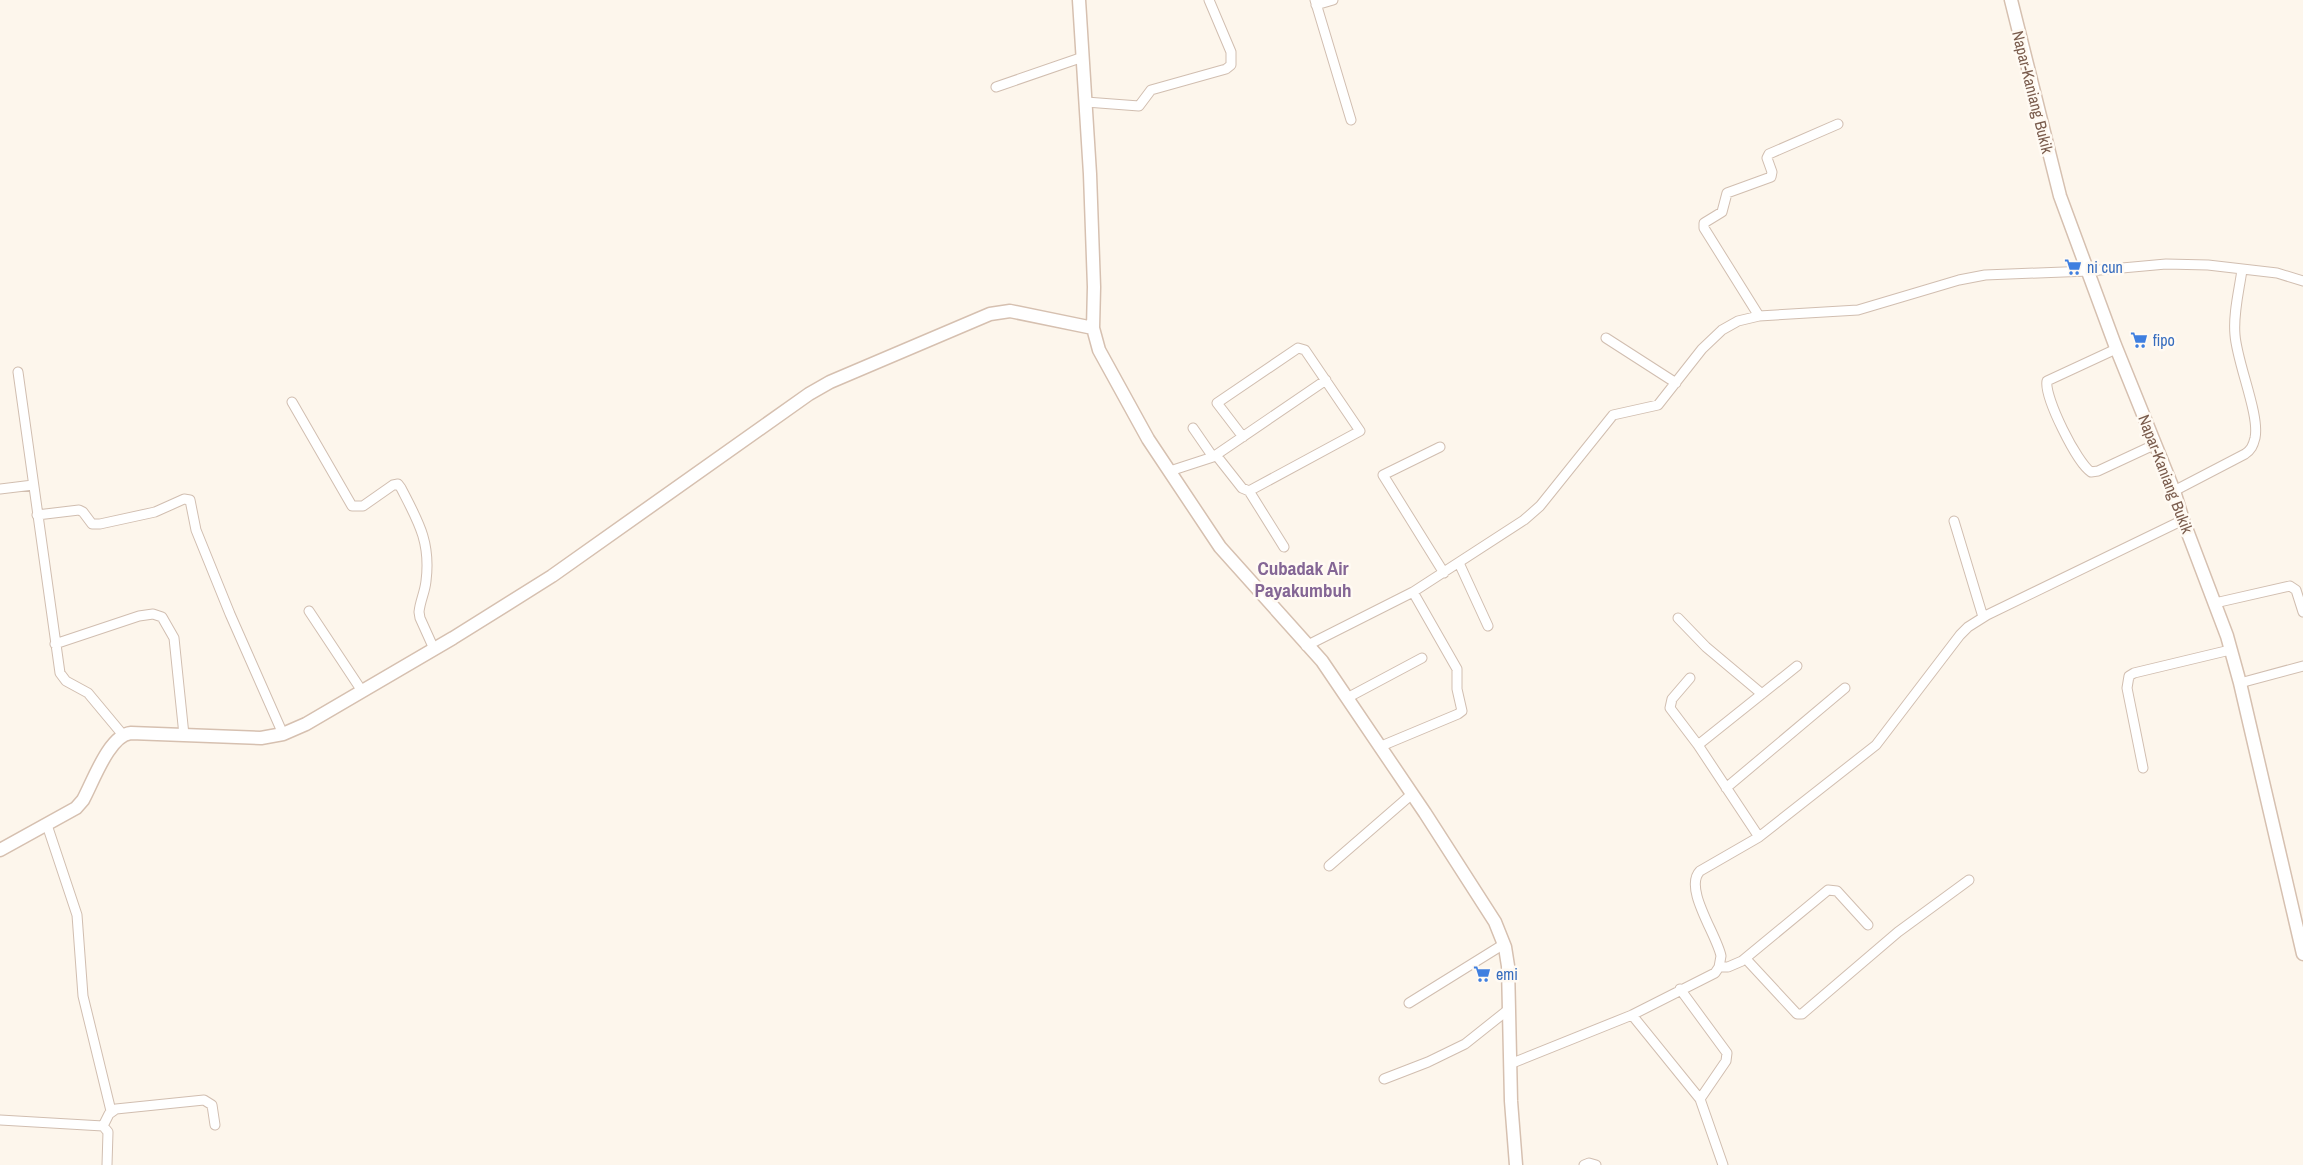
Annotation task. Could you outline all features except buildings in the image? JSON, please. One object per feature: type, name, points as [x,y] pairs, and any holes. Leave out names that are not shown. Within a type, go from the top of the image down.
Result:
[{"type":"street","points":[[1079,0],[1086,102],[1093,277],[1093,328],[1099,350],[1117,386],[1148,439],[1220,547],[1306,646],[1322,661],[1379,748],[1412,794],[1495,922],[1504,944],[1508,966],[1511,1101],[1516,1165]]},
{"type":"street","points":[[1086,102],[1138,106],[1151,90],[1231,66],[1232,52],[1209,0]]},
{"type":"street","points":[[1333,0],[1316,2],[1351,120]]},
{"type":"street","name":"Napar-Kaniang Bukik","points":[[2011,0],[2060,196],[2116,348],[2174,491],[2230,650],[2240,683],[2299,926],[2303,954]]},
{"type":"street","points":[[996,87],[1083,57]]},
{"type":"street","points":[[1759,316],[1704,228],[1704,223],[1722,212],[1727,193],[1771,177],[1772,172],[1767,158],[1769,154],[1838,124]]},
{"type":"street","points":[[1306,646],[1413,592],[1532,514],[1613,415],[1658,405],[1702,349],[1722,330],[1738,321],[1759,316],[1858,310],[1978,276],[2089,271],[2166,264],[2208,265],[2277,273],[2303,282]]},
{"type":"street","points":[[2174,491],[2245,454],[2251,449],[2256,437],[2254,417],[2237,349],[2235,333],[2242,270]]},
{"type":"street","points":[[118,739],[184,735],[261,738],[283,734],[306,724],[434,649],[552,576],[817,389],[990,314],[1010,311],[1093,328]]},
{"type":"street","points":[[1606,338],[1676,383]]},
{"type":"street","points":[[1243,436],[1217,403],[1298,348],[1305,350],[1360,431],[1249,491]]},
{"type":"street","points":[[2116,348],[2047,381],[2047,391],[2058,422],[2091,472],[2098,471],[2156,444]]},
{"type":"street","points":[[18,372],[60,673],[63,679],[88,693],[118,739]]},
{"type":"street","points":[[1170,471],[1214,456],[1326,380]]},
{"type":"street","points":[[292,402],[352,506],[363,506],[393,485],[398,484],[401,488],[424,535],[427,572],[419,606],[420,618],[434,649]]},
{"type":"street","points":[[1193,428],[1242,488],[1249,491],[1284,547]]},
{"type":"street","points":[[1440,447],[1383,475],[1444,573]]},
{"type":"street","points":[[0,488],[33,484]]},
{"type":"street","points":[[37,515],[79,510],[83,512],[92,524],[100,524],[155,512],[181,500],[190,500],[196,530],[230,614],[283,734]]},
{"type":"street","points":[[1719,967],[1720,952],[1695,892],[1694,880],[1700,871],[1759,837],[1876,745],[1968,627],[1983,617],[2183,520]]},
{"type":"street","points":[[1954,521],[1983,617]]},
{"type":"street","points":[[1459,563],[1488,626]]},
{"type":"street","points":[[2215,603],[2290,586],[2296,590],[2303,612]]},
{"type":"street","points":[[1379,748],[1462,711],[1457,688],[1457,669],[1413,592]]},
{"type":"street","points":[[309,611],[362,691]]},
{"type":"street","points":[[55,644],[147,614],[162,617],[174,638],[184,735]]},
{"type":"street","points":[[1678,618],[1706,647],[1762,694]]},
{"type":"street","points":[[2142,768],[2127,688],[2129,676],[2134,673],[2230,650]]},
{"type":"street","points":[[1347,698],[1422,658]]},
{"type":"street","points":[[1698,745],[1797,666]]},
{"type":"street","points":[[2240,683],[2303,666]]},
{"type":"street","points":[[1690,678],[1672,700],[1670,706],[1759,837]]},
{"type":"street","points":[[1726,788],[1845,688]]},
{"type":"street","points":[[0,850],[71,812],[83,800],[118,739]]},
{"type":"street","points":[[1329,866],[1412,794]]},
{"type":"street","points":[[47,825],[77,915],[82,996],[111,1111],[103,1126]]},
{"type":"street","points":[[1746,959],[1797,1014],[1802,1014],[1898,932],[1969,880]]},
{"type":"street","points":[[1510,1064],[1632,1015],[1680,989],[1708,977],[1719,967],[1734,966],[1746,959],[1828,890],[1837,891],[1868,925]]},
{"type":"street","points":[[1410,1003],[1504,944]]},
{"type":"street","points":[[1680,989],[1728,1056],[1700,1099]]},
{"type":"street","points":[[1384,1079],[1428,1062],[1465,1044],[1509,1009]]},
{"type":"street","points":[[1632,1015],[1700,1099],[1723,1165]]},
{"type":"street","points":[[111,1111],[204,1100],[212,1105],[215,1125]]},
{"type":"street","points":[[0,1120],[103,1126],[108,1132],[107,1165]]},
{"type":"street","points":[[1584,1165],[1589,1163],[1596,1165]]},
{"type":"place","name":"ni cun","points":[[2073,267]]},
{"type":"place","name":"fipo","points":[[2139,340]]},
{"type":"place","name":"emi","points":[[1482,974]]},
{"type":"district","name":"Cubadak Air Payakumbuh","points":[[1303,579]]}]
